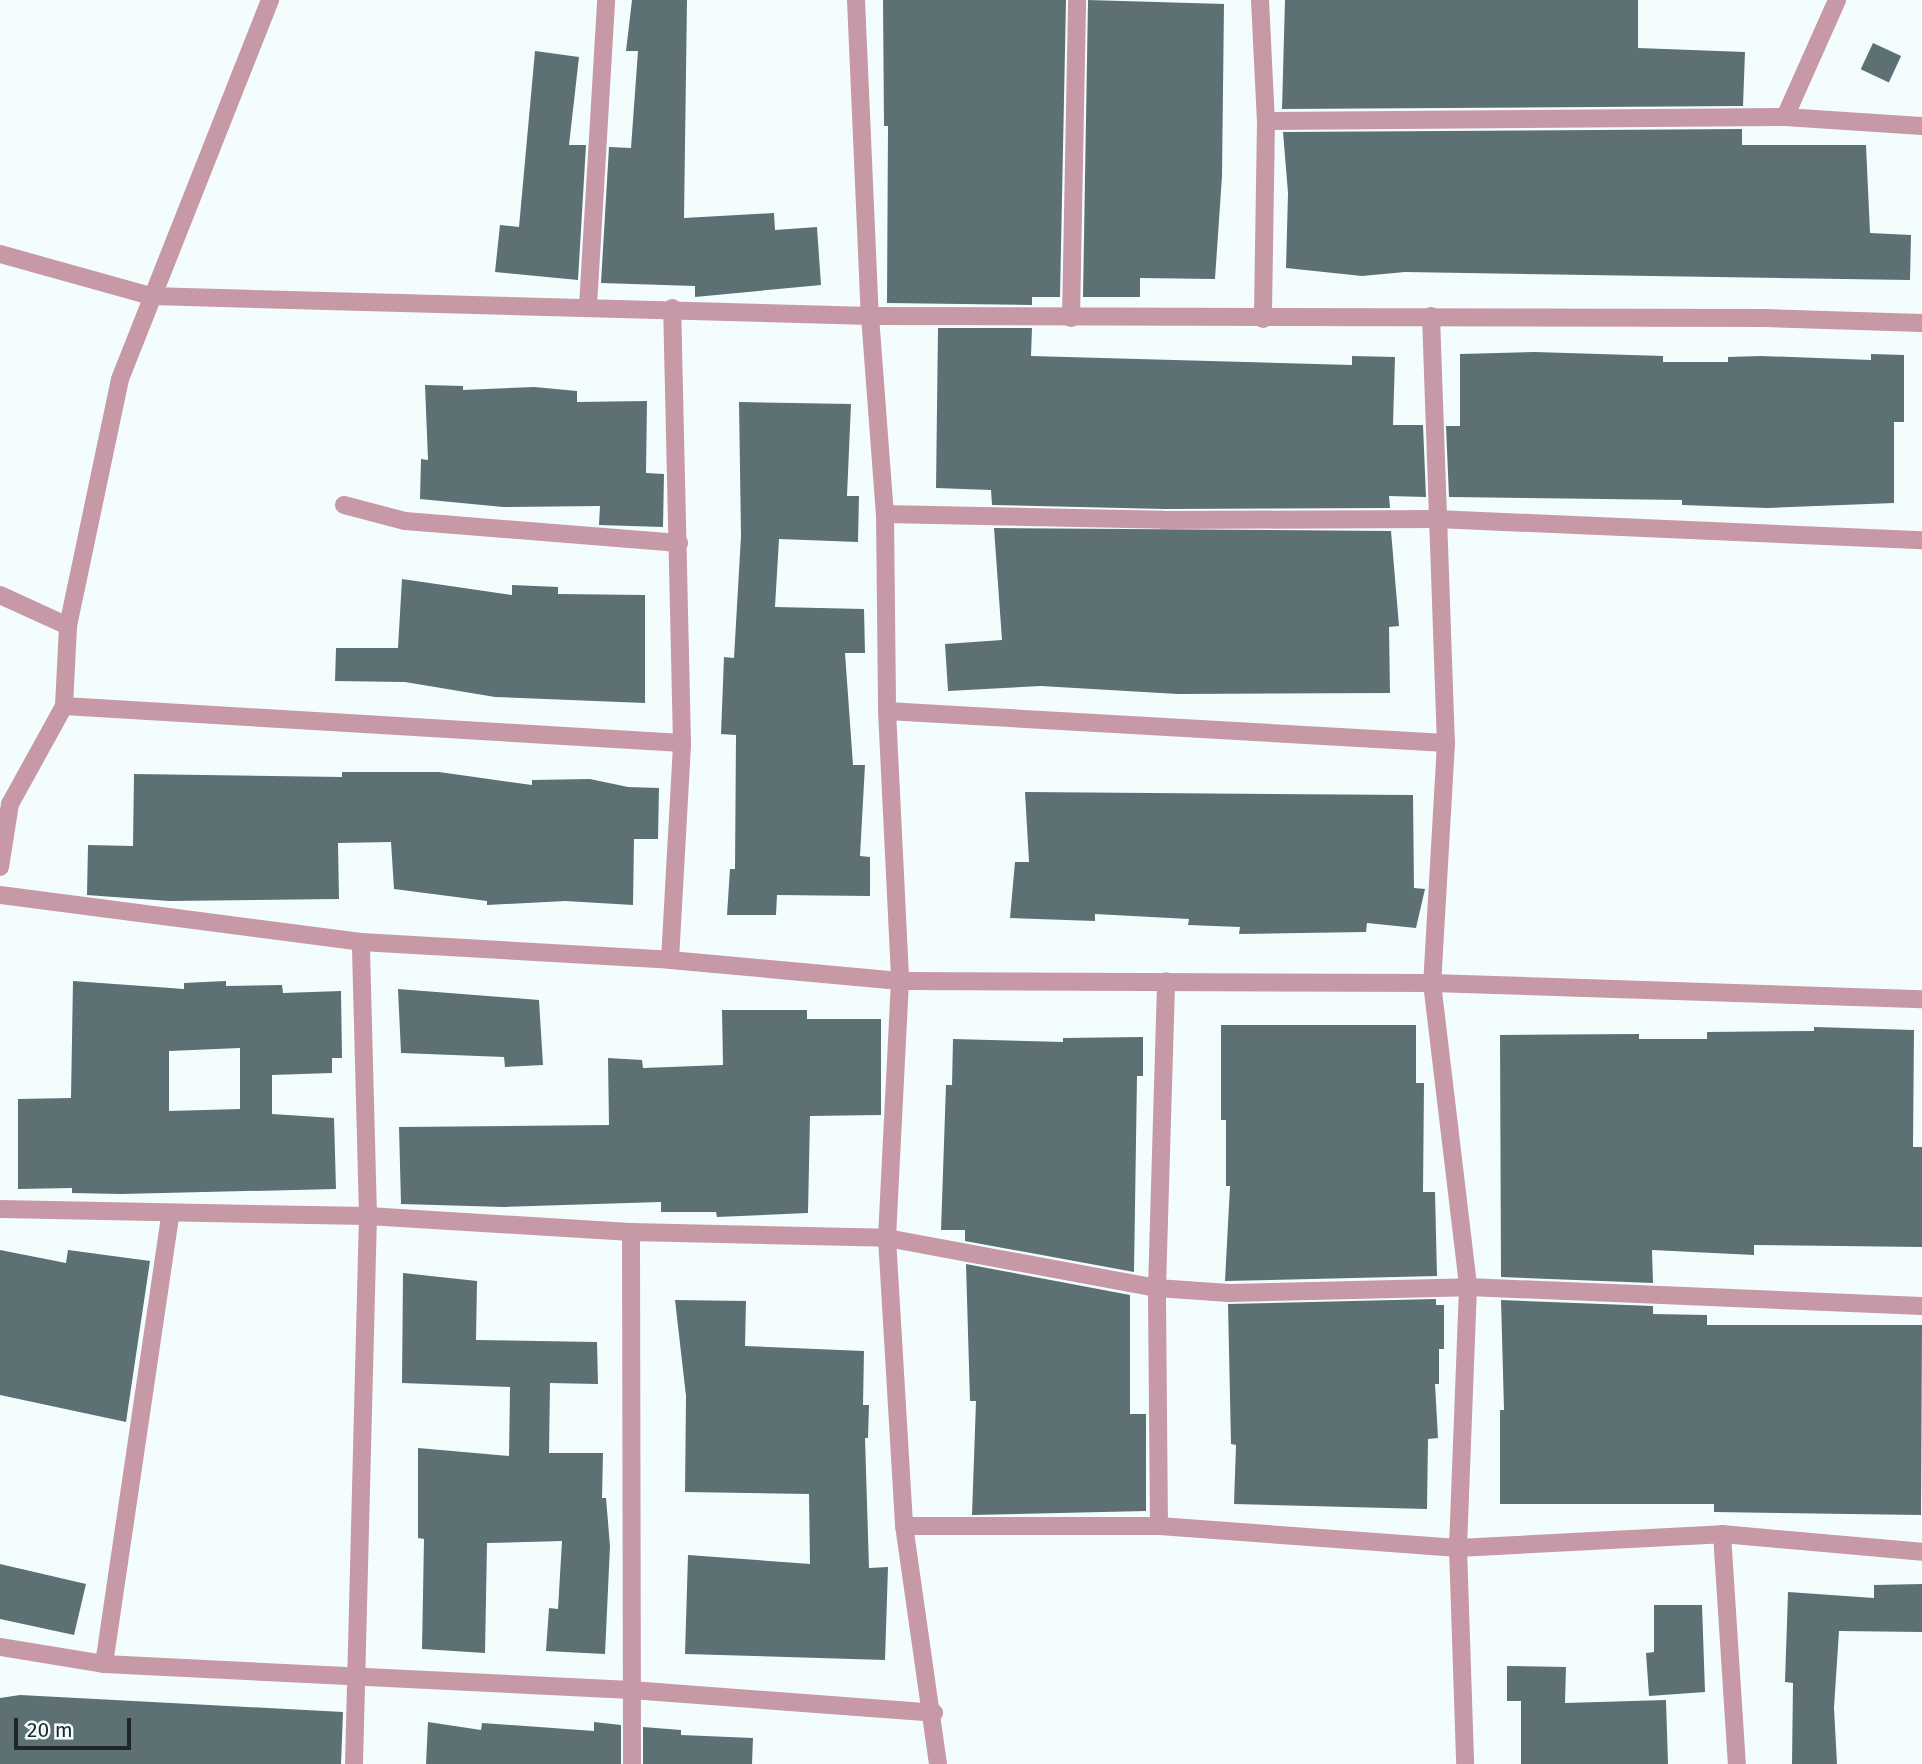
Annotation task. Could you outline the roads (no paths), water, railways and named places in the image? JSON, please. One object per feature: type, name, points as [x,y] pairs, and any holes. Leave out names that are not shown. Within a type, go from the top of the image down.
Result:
[{"type":"street","points":[[0,867],[5,805],[64,706],[68,626],[120,379],[150,296],[270,0]]},
{"type":"street","points":[[588,306],[606,0]]},
{"type":"street","points":[[856,0],[870,316],[885,514],[887,711],[900,981],[887,1238],[904,1526],[934,1713],[938,1764]]},
{"type":"street","points":[[1071,318],[1077,0]]},
{"type":"street","points":[[1260,0],[1266,121],[1263,319]]},
{"type":"street","points":[[1785,117],[1837,0]]},
{"type":"street","points":[[1266,121],[1785,117],[1922,126]]},
{"type":"street","points":[[0,254],[150,296],[672,308],[870,316],[1263,319],[1431,316],[1922,324]]},
{"type":"street","points":[[670,960],[682,743],[672,308]]},
{"type":"street","points":[[1431,316],[1446,743],[1432,983],[1468,1286],[1458,1548],[1465,1764]]},
{"type":"street","points":[[344,505],[405,521],[679,543]]},
{"type":"street","points":[[885,514],[1164,520],[1437,519],[1922,540]]},
{"type":"street","points":[[0,595],[68,626]]},
{"type":"street","points":[[64,706],[682,743]]},
{"type":"street","points":[[887,711],[1446,743]]},
{"type":"street","points":[[0,895],[361,942],[670,960],[900,981],[1432,983],[1922,999]]},
{"type":"street","points":[[354,1764],[368,1216],[361,942]]},
{"type":"street","points":[[1160,1526],[1157,1287],[1166,981]]},
{"type":"street","points":[[0,1209],[368,1216],[631,1232],[887,1238],[1157,1287],[1229,1293],[1468,1286],[1922,1306]]},
{"type":"street","points":[[104,1664],[171,1213]]},
{"type":"street","points":[[631,1232],[632,1764]]},
{"type":"street","points":[[904,1526],[1160,1526],[1458,1548],[1722,1534],[1922,1552]]},
{"type":"street","points":[[1722,1534],[1737,1764]]},
{"type":"street","points":[[0,1647],[104,1664],[358,1679],[631,1690],[934,1713]]}]
